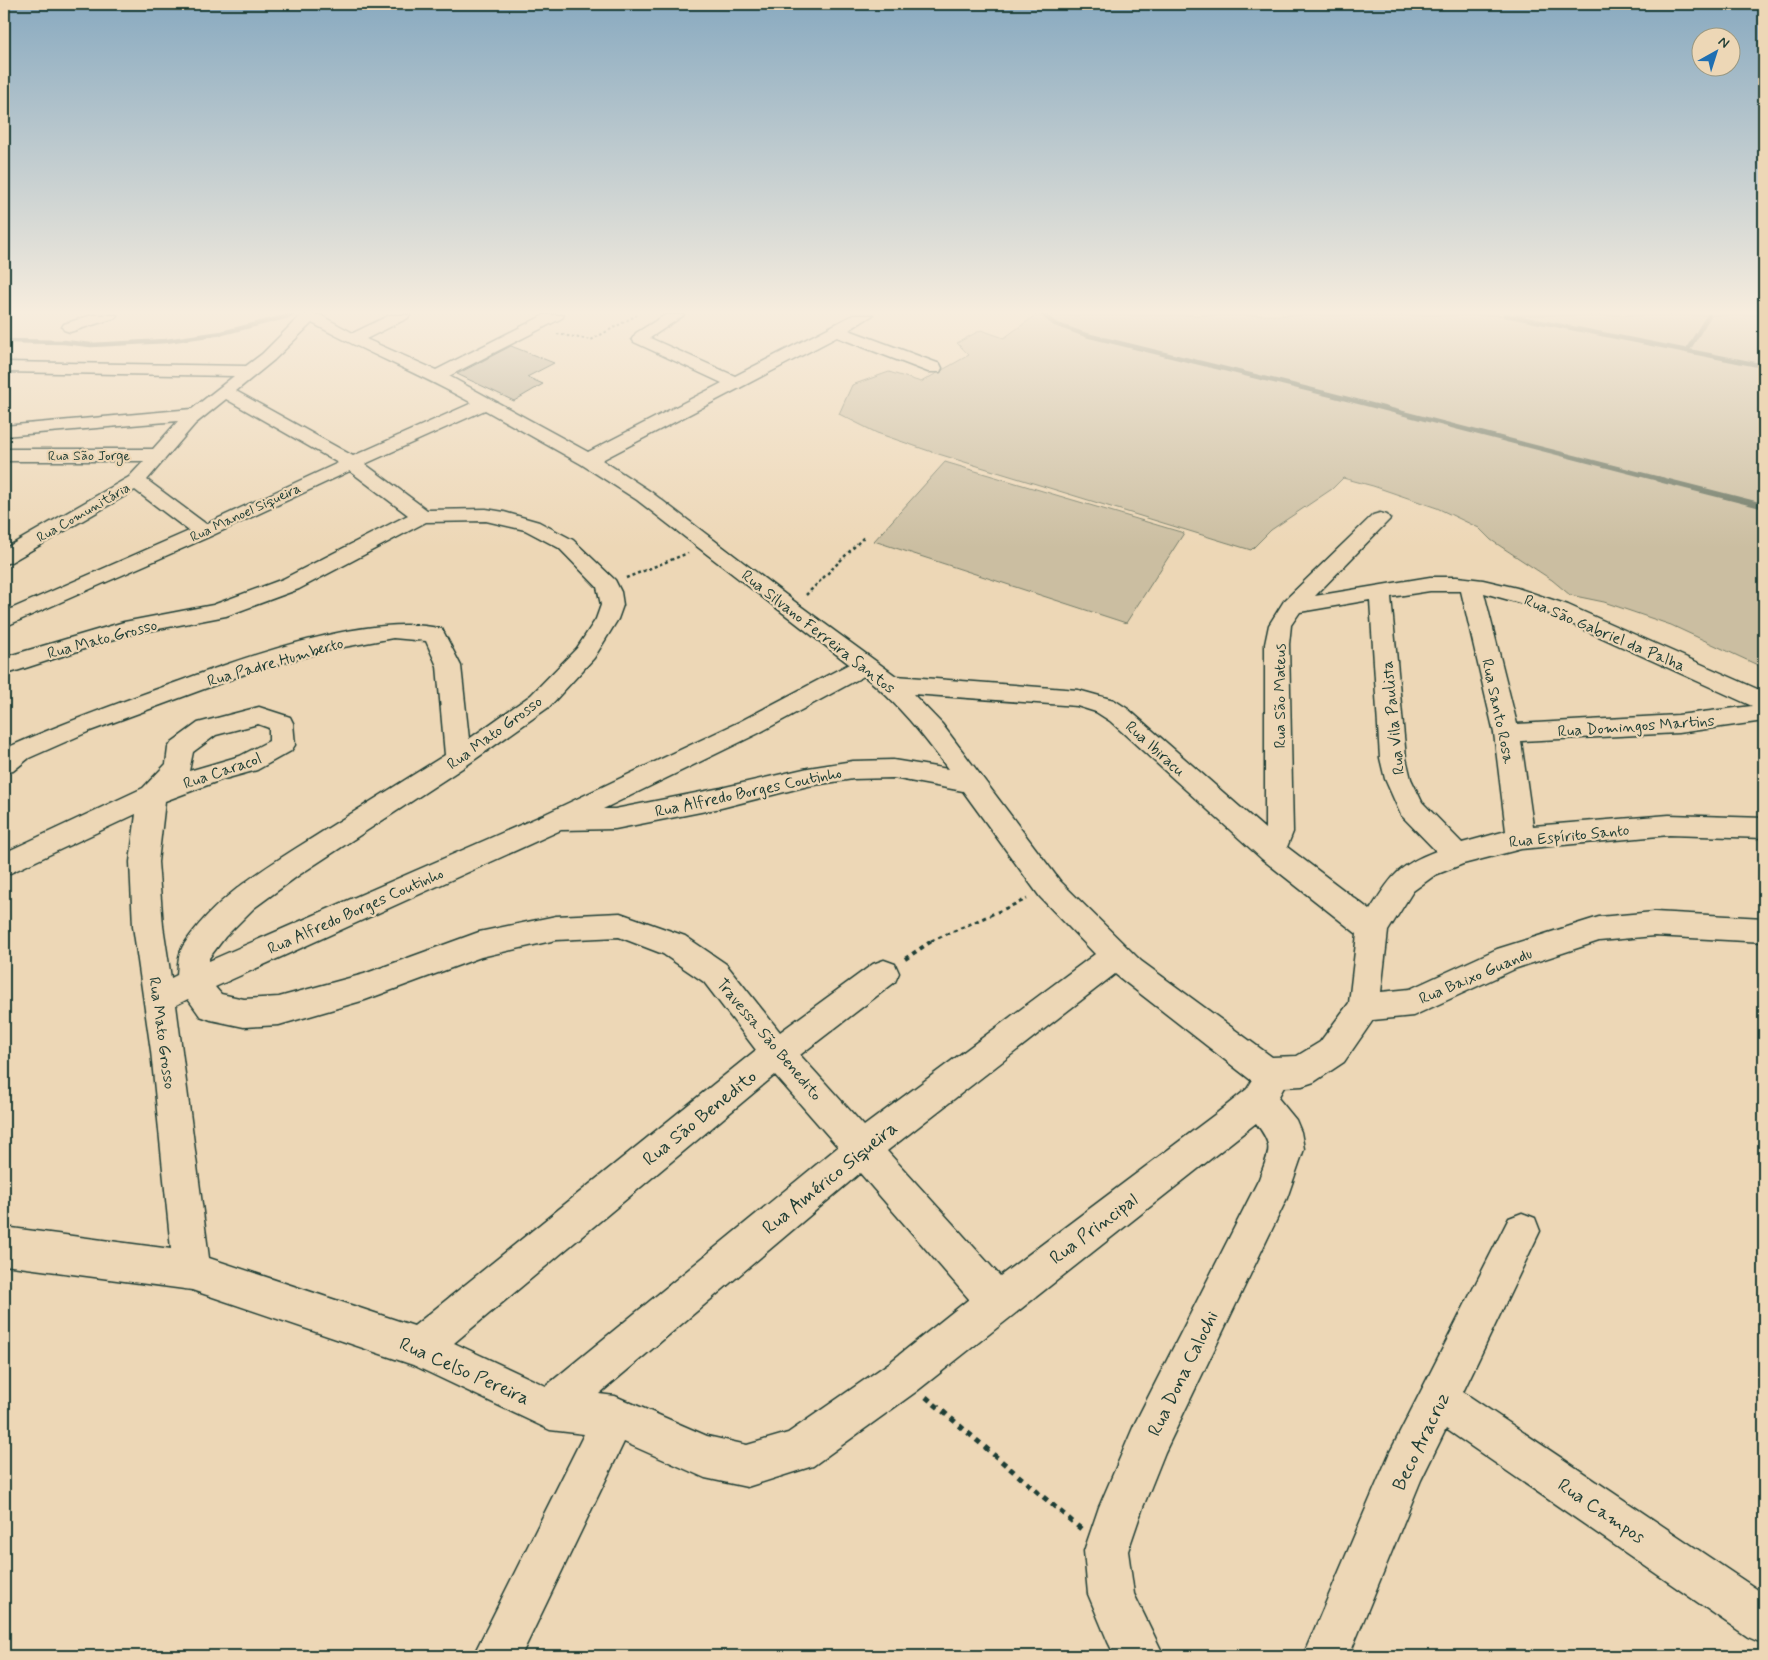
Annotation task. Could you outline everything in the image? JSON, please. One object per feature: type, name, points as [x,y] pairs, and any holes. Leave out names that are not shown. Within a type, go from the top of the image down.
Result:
[{"type":"street","name":"Rua Comunitária","points":[[4,558],[136,481],[197,414],[223,392]]},
{"type":"street","points":[[225,392],[352,463],[422,516]]},
{"type":"street","name":"Rua Silvano Ferreira Santos","points":[[466,392],[588,460],[644,496],[890,684],[933,730],[1050,889],[1116,956],[1262,1086]]},
{"type":"street","points":[[588,460],[718,392]]},
{"type":"street","name":"Rua Manoel Siqueira","points":[[4,620],[204,532],[486,403]]},
{"type":"street","points":[[4,431],[197,414]]},
{"type":"street","name":"Rua São Jorge","points":[[9,458],[159,455]]},
{"type":"street","points":[[136,481],[204,532]]},
{"type":"street","name":"Rua Mato Grosso","points":[[4,667],[20,660],[124,629],[218,611],[291,584],[422,516],[486,515],[532,526],[566,544],[607,585],[612,605],[607,619],[586,653],[540,701],[458,759],[289,867],[244,900],[214,928],[194,955],[192,981]]},
{"type":"street","name":"Rua São Mateus","points":[[1272,851],[1280,824],[1277,644],[1280,625],[1292,606],[1380,519]]},
{"type":"street","name":"Rua São Gabriel da Palha","points":[[1292,606],[1380,591],[1446,583],[1471,585],[1512,594],[1575,617],[1764,702]]},
{"type":"street","name":"Rua Santo Rosa","points":[[1471,585],[1507,733],[1521,838]]},
{"type":"street","name":"Rua Vila Paulista","points":[[1380,591],[1393,758],[1398,779],[1411,808],[1457,854]]},
{"type":"street","name":"Rua Padre Humberto","points":[[4,764],[20,752],[81,725],[245,666],[330,642],[393,631],[434,634],[449,666],[458,759]]},
{"type":"street","name":"Rua Alfredo Borges Coutinho","points":[[158,998],[192,981],[553,822],[748,728],[866,664]]},
{"type":"street","name":"Rua Ibiracu","points":[[890,684],[1078,698],[1105,706],[1119,715],[1272,851],[1373,929]]},
{"type":"street","name":"Rua Domingos Martins","points":[[1507,733],[1678,724],[1764,713]]},
{"type":"street","name":"Rua Caracol","points":[[259,715],[281,723],[282,746],[248,763],[214,772],[152,794],[178,767],[181,748],[208,729],[259,715]]},
{"type":"street","name":"Rua Alfredo Borges Coutinho","points":[[553,822],[615,819],[721,798],[808,777],[854,770],[893,768],[973,782]]},
{"type":"street","points":[[4,866],[152,794]]},
{"type":"street","name":"Rua Mato Grosso","points":[[152,794],[144,862],[148,926],[167,1051],[192,1271]]},
{"type":"street","name":"Rua Espírito Santo","points":[[1262,1086],[1302,1071],[1332,1052],[1364,1007],[1373,929],[1402,883],[1425,867],[1457,854],[1521,838],[1669,825],[1764,828]]},
{"type":"street","name":"Rua Baixo Guandu","points":[[1364,1007],[1413,1002],[1456,984],[1508,958],[1599,929],[1654,924],[1764,930]]},
{"type":"street","name":"Travessa São Benedito","points":[[192,981],[211,1006],[244,1013],[279,1011],[365,987],[479,945],[556,928],[620,925],[674,945],[715,973],[777,1053],[863,1148],[997,1302]]},
{"type":"street","name":"Rua Américo Siqueira","points":[[550,1409],[863,1148],[1116,956]]},
{"type":"street","name":"Rua São Benedito","points":[[419,1347],[777,1053],[884,973]]},
{"type":"street","name":"Rua Principal","points":[[903,1377],[1262,1086]]},
{"type":"street","name":"Rua Dona Calochi","points":[[1141,1656],[1124,1626],[1111,1594],[1106,1551],[1121,1508],[1150,1438],[1274,1186],[1288,1149],[1284,1132],[1262,1086]]},
{"type":"street","name":"Beco Aracruz","points":[[1326,1656],[1405,1467],[1440,1400],[1522,1231]]},
{"type":"street","name":"Rua Celso Pereira","points":[[4,1246],[192,1271],[419,1347],[550,1409],[615,1417],[705,1457],[747,1466],[798,1451],[903,1377]]},
{"type":"street","name":"Rua Campos","points":[[1440,1400],[1764,1621]]},
{"type":"street","points":[[496,1656],[615,1417]]},
{"type":"path","points":[[791,610],[864,537]]},
{"type":"path","points":[[607,585],[708,545]]},
{"type":"path","points":[[884,973],[932,940],[1050,889]]},
{"type":"path","points":[[903,1377],[1106,1551]]},
{"type":"shaded area","points":[[849,392],[1764,392],[1764,668],[1671,625],[1604,602],[1570,595],[1552,580],[1491,540],[1479,528],[1437,508],[1373,486],[1343,478],[1332,489],[1271,530],[1251,550],[932,452],[877,433],[839,414]]},
{"type":"shaded area","points":[[945,462],[1184,533],[1126,623],[874,541]]},
{"type":"building","points":[[496,392],[529,392],[514,401]]},
{"type":"waterway","points":[[1322,392],[1663,480]]},
{"type":"waterway","points":[[1658,479],[1764,506]]}]
